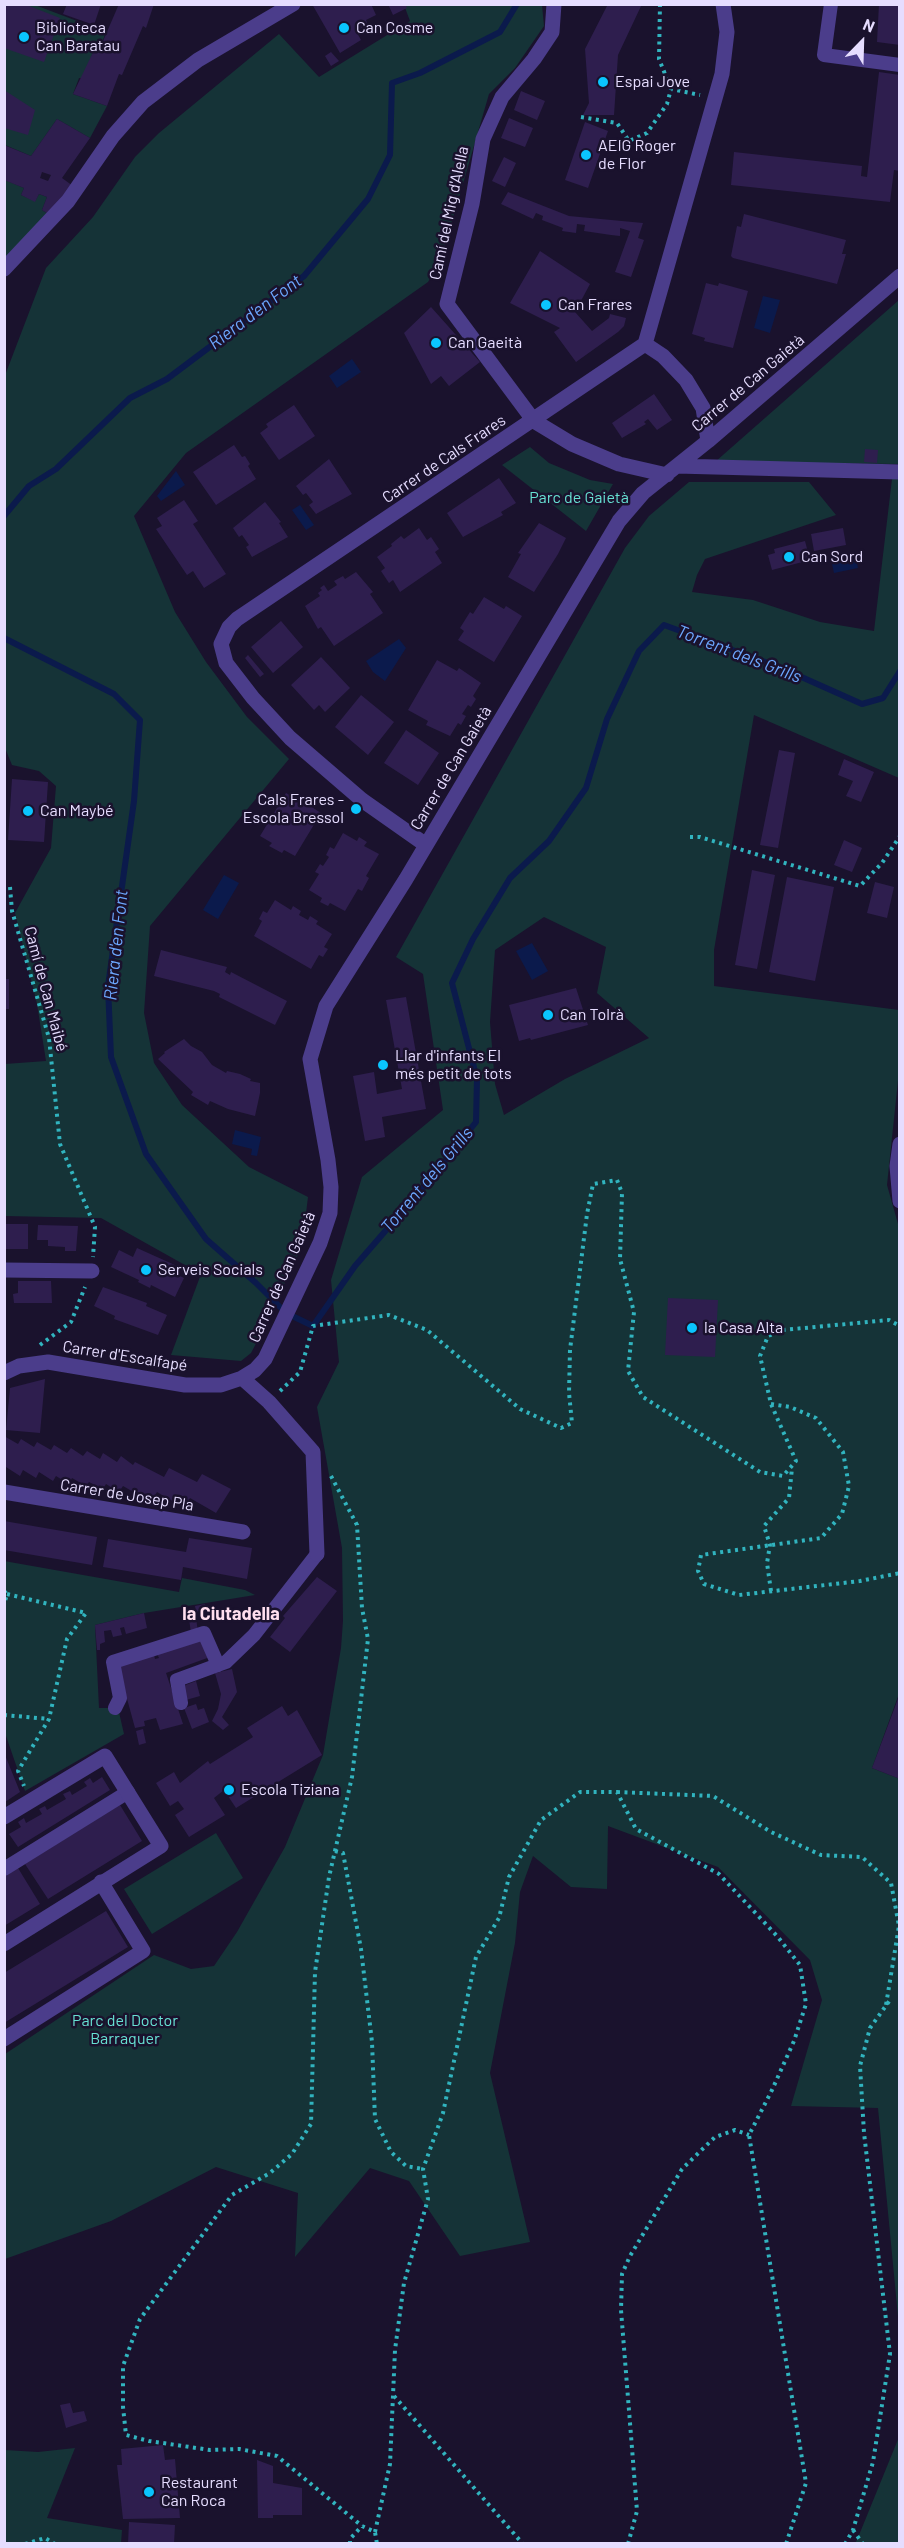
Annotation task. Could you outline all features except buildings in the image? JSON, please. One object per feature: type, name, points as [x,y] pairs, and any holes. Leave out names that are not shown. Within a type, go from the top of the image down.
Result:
[{"type":"street","points":[[4,269],[68,201],[112,136],[143,102],[198,60],[293,4]]},
{"type":"street","name":"Camí del Mig d'Alella","points":[[554,4],[552,32],[534,59],[502,97],[483,139],[472,204],[447,304],[460,325],[534,421],[572,444],[620,464],[672,470],[900,472]]},
{"type":"street","points":[[708,441],[703,408],[686,380],[663,356],[645,344],[726,53],[727,32],[723,4]]},
{"type":"street","points":[[831,4],[824,55],[900,65]]},
{"type":"street","name":"Carrer de Can Gaietà","points":[[242,1378],[255,1370],[265,1359],[320,1243],[330,1214],[332,1186],[310,1059],[326,1006],[426,845],[619,521],[644,493],[900,276]]},
{"type":"street","name":"Carrer de Cals Frares","points":[[426,845],[362,800],[290,738],[253,698],[226,663],[221,644],[228,627],[645,344]]},
{"type":"street","points":[[900,1144],[897,1166],[900,1201]]},
{"type":"street","points":[[4,1270],[92,1271]]},
{"type":"street","name":"Carrer d'Escalfapé","points":[[4,1373],[19,1366],[48,1362],[185,1385],[221,1385],[242,1378]]},
{"type":"street","points":[[181,1703],[177,1680],[226,1662],[254,1635],[317,1554],[313,1452],[269,1402],[242,1378]]},
{"type":"street","name":"Carrer de Josep Pla","points":[[4,1492],[243,1532]]},
{"type":"street","points":[[115,1708],[120,1698],[113,1662],[204,1633],[219,1665]]},
{"type":"street","points":[[4,1817],[105,1756],[161,1846],[4,1944]]},
{"type":"street","points":[[4,1869],[128,1792]]},
{"type":"street","points":[[4,2038],[143,1952],[101,1882]]},
{"type":"path","points":[[581,117],[617,123],[629,141],[647,133],[667,105],[671,89],[659,59],[660,4]]},
{"type":"path","points":[[671,89],[715,98]]},
{"type":"path","points":[[690,837],[700,837],[860,886],[882,863],[900,836]]},
{"type":"path","name":"Camí de Can Maibé","points":[[10,887],[12,910],[49,1038],[60,1144],[95,1227],[92,1271],[71,1322],[34,1350],[34,1363]]},
{"type":"path","points":[[269,1402],[300,1372],[313,1326],[389,1315],[427,1330],[520,1410],[561,1428],[572,1423],[569,1393],[570,1350],[587,1214],[593,1184],[617,1180],[622,1192],[620,1259],[634,1312],[628,1371],[643,1397],[760,1472],[783,1476],[796,1461],[771,1404],[760,1356],[768,1336],[783,1330],[889,1320],[900,1326]]},
{"type":"path","points":[[771,1404],[790,1407],[816,1418],[843,1452],[849,1486],[842,1514],[821,1538],[701,1555],[698,1571],[704,1584],[739,1595],[860,1581],[900,1573]]},
{"type":"path","points":[[313,1452],[335,1481],[357,1525],[362,1608],[368,1639],[352,1777],[335,1851],[315,1972],[311,2124],[292,2154],[270,2172],[232,2195],[140,2319],[123,2366],[123,2407],[126,2435],[210,2450],[239,2449],[277,2456],[362,2526],[375,2532]]},
{"type":"path","points":[[771,1591],[766,1563],[770,1545],[764,1527],[789,1498],[792,1466]]},
{"type":"path","points":[[4,1605],[6,1593],[86,1613],[67,1639],[49,1719],[18,1771],[30,1802]]},
{"type":"path","points":[[4,1715],[49,1719]]},
{"type":"path","points":[[377,2544],[375,2532],[390,2464],[395,2350],[404,2283],[428,2199],[423,2169],[443,2113],[476,1957],[499,1918],[509,1877],[541,1820],[580,1792],[713,1796],[771,1832],[821,1855],[862,1857],[891,1883],[899,1926],[886,2005]]},
{"type":"path","points":[[617,1792],[636,1829],[719,1874],[777,1936],[800,1965],[806,2004],[794,2041],[748,2135],[806,2483],[786,2544]]},
{"type":"path","points":[[335,1851],[343,1853],[361,1949],[372,2042],[375,2119],[391,2152],[405,2166],[423,2169]]},
{"type":"path","points":[[845,2544],[854,2530],[873,2462],[890,2354],[864,2133],[860,2066],[870,2028],[890,2000]]},
{"type":"path","points":[[628,2544],[637,2511],[621,2310],[622,2274],[630,2256],[682,2169],[715,2137],[735,2130],[748,2135]]},
{"type":"path","points":[[393,2395],[523,2544]]},
{"type":"path","points":[[350,2544],[350,2539],[362,2526]]},
{"type":"path","points":[[854,2530],[863,2544]]},
{"type":"path","points":[[25,2544],[45,2538],[55,2544]]},
{"type":"green space","points":[[5,4],[35,5],[106,32],[100,48],[96,46],[73,94],[107,106],[90,138],[57,119],[31,156],[5,145]]},
{"type":"green space","points":[[404,5],[542,5],[544,26],[515,68],[489,94],[442,256],[428,282],[186,453],[134,516],[175,612],[206,662],[247,717],[289,759],[150,926],[144,1013],[154,1063],[182,1105],[249,1167],[308,1197],[302,1246],[251,1353],[241,1361],[171,1355],[201,1274],[101,1218],[5,1216],[5,1064],[46,1061],[37,1004],[15,913],[51,848],[56,786],[39,771],[12,765],[5,748],[4,378],[46,268],[93,217],[135,157],[159,133],[279,34],[319,77],[410,21]]},
{"type":"green space","points":[[5,180],[24,188],[21,195],[35,201],[39,194],[47,197],[42,210],[50,215],[5,263]]},
{"type":"green space","points":[[899,300],[899,464],[715,462]]},
{"type":"green space","name":"Parc de Gaietà","points":[[530,447],[549,463],[590,480],[613,484],[586,531],[502,465]]},
{"type":"green space","name":"Parc del Doctor Barraquer","points":[[892,479],[899,479],[899,778],[754,715],[714,950],[714,986],[899,1010],[899,1071],[887,1185],[900,1231],[900,1691],[872,1768],[900,1779],[899,2327],[878,2108],[791,2106],[822,2000],[810,1960],[718,1867],[608,1826],[607,1889],[571,1887],[533,1856],[520,1892],[515,1943],[490,2073],[530,2242],[460,2256],[409,2181],[370,2168],[295,2257],[298,2193],[216,2167],[111,2221],[5,2259],[5,2054],[154,1955],[191,1969],[214,1966],[237,1932],[285,1847],[323,1755],[341,1648],[343,1621],[342,1548],[317,1407],[339,1362],[331,1280],[362,1177],[443,1110],[423,974],[396,957],[625,548],[649,516],[689,482],[809,482],[836,515],[705,559],[692,592],[753,600],[820,622],[874,631]],"holes":[[[544,917],[606,947],[597,993],[649,1038],[565,1079],[504,1115],[495,1084],[490,1022],[495,950]]]},
{"type":"green space","points":[[4,1561],[179,1592],[182,1578],[245,1590],[255,1595],[144,1613],[95,1625],[99,1708],[118,1708],[124,1734],[25,1791],[5,1733]]},
{"type":"green space","points":[[216,1833],[243,1878],[152,1934],[124,1889]]},
{"type":"green space","points":[[899,2437],[899,2543],[855,2543],[857,2540]]},
{"type":"green space","points":[[75,2448],[47,2518],[122,2530],[121,2543],[5,2543],[5,2450],[38,2452]]},
{"type":"water","points":[[763,296],[780,300],[770,333],[754,328]]},
{"type":"water","points":[[352,359],[361,372],[337,388],[329,376]]},
{"type":"water","points":[[176,471],[185,485],[161,501],[157,496]]},
{"type":"water","points":[[300,505],[314,525],[306,530],[292,510]]},
{"type":"water","points":[[856,558],[858,568],[834,573],[832,564]]},
{"type":"water","points":[[399,639],[406,648],[385,681],[373,672],[366,661]]},
{"type":"water","points":[[224,875],[239,883],[218,919],[203,910]]},
{"type":"water","points":[[532,943],[548,971],[532,980],[516,951]]},
{"type":"water","points":[[235,1130],[261,1137],[257,1156],[251,1155],[252,1149],[232,1144]]},
{"type":"waterway","name":"Riera d'en Font","points":[[4,516],[29,486],[56,469],[130,398],[167,379],[304,276],[368,199],[390,155],[392,83],[420,73],[500,32],[517,4]]},
{"type":"waterway","name":"Torrent dels Grills","points":[[4,638],[114,694],[140,720],[134,801],[108,986],[111,1057],[146,1154],[206,1239],[286,1313],[313,1326],[355,1266],[433,1176],[476,1122],[477,1079],[452,983],[473,939],[510,878],[549,841],[586,788],[607,719],[639,651],[664,625],[779,667],[862,704],[883,698],[900,671]]},
{"type":"place","name":"Can Cosme","points":[[344,28]]},
{"type":"place","name":"Biblioteca Can Baratau","points":[[24,37]]},
{"type":"place","name":"Espai Jove","points":[[603,82]]},
{"type":"place","name":"AEIG Roger de Flor","points":[[586,155]]},
{"type":"place","name":"Can Frares","points":[[546,305]]},
{"type":"place","name":"Can Gaeità","points":[[436,343]]},
{"type":"place","name":"Can Sord","points":[[789,557]]},
{"type":"place","name":"Cals Frares - Escola Bressol","points":[[356,809]]},
{"type":"place","name":"Can Maybé","points":[[28,811]]},
{"type":"place","name":"Can Tolrà","points":[[548,1015]]},
{"type":"place","name":"Llar d'infants El més petit de tots","points":[[383,1065]]},
{"type":"place","name":"Serveis Socials","points":[[146,1270]]},
{"type":"place","name":"la Casa Alta","points":[[692,1328]]},
{"type":"place","name":"Escola Tiziana","points":[[229,1790]]},
{"type":"place","name":"Restaurant Can Roca","points":[[149,2492]]},
{"type":"district","name":"la Ciutadella","points":[[231,1614]]}]
